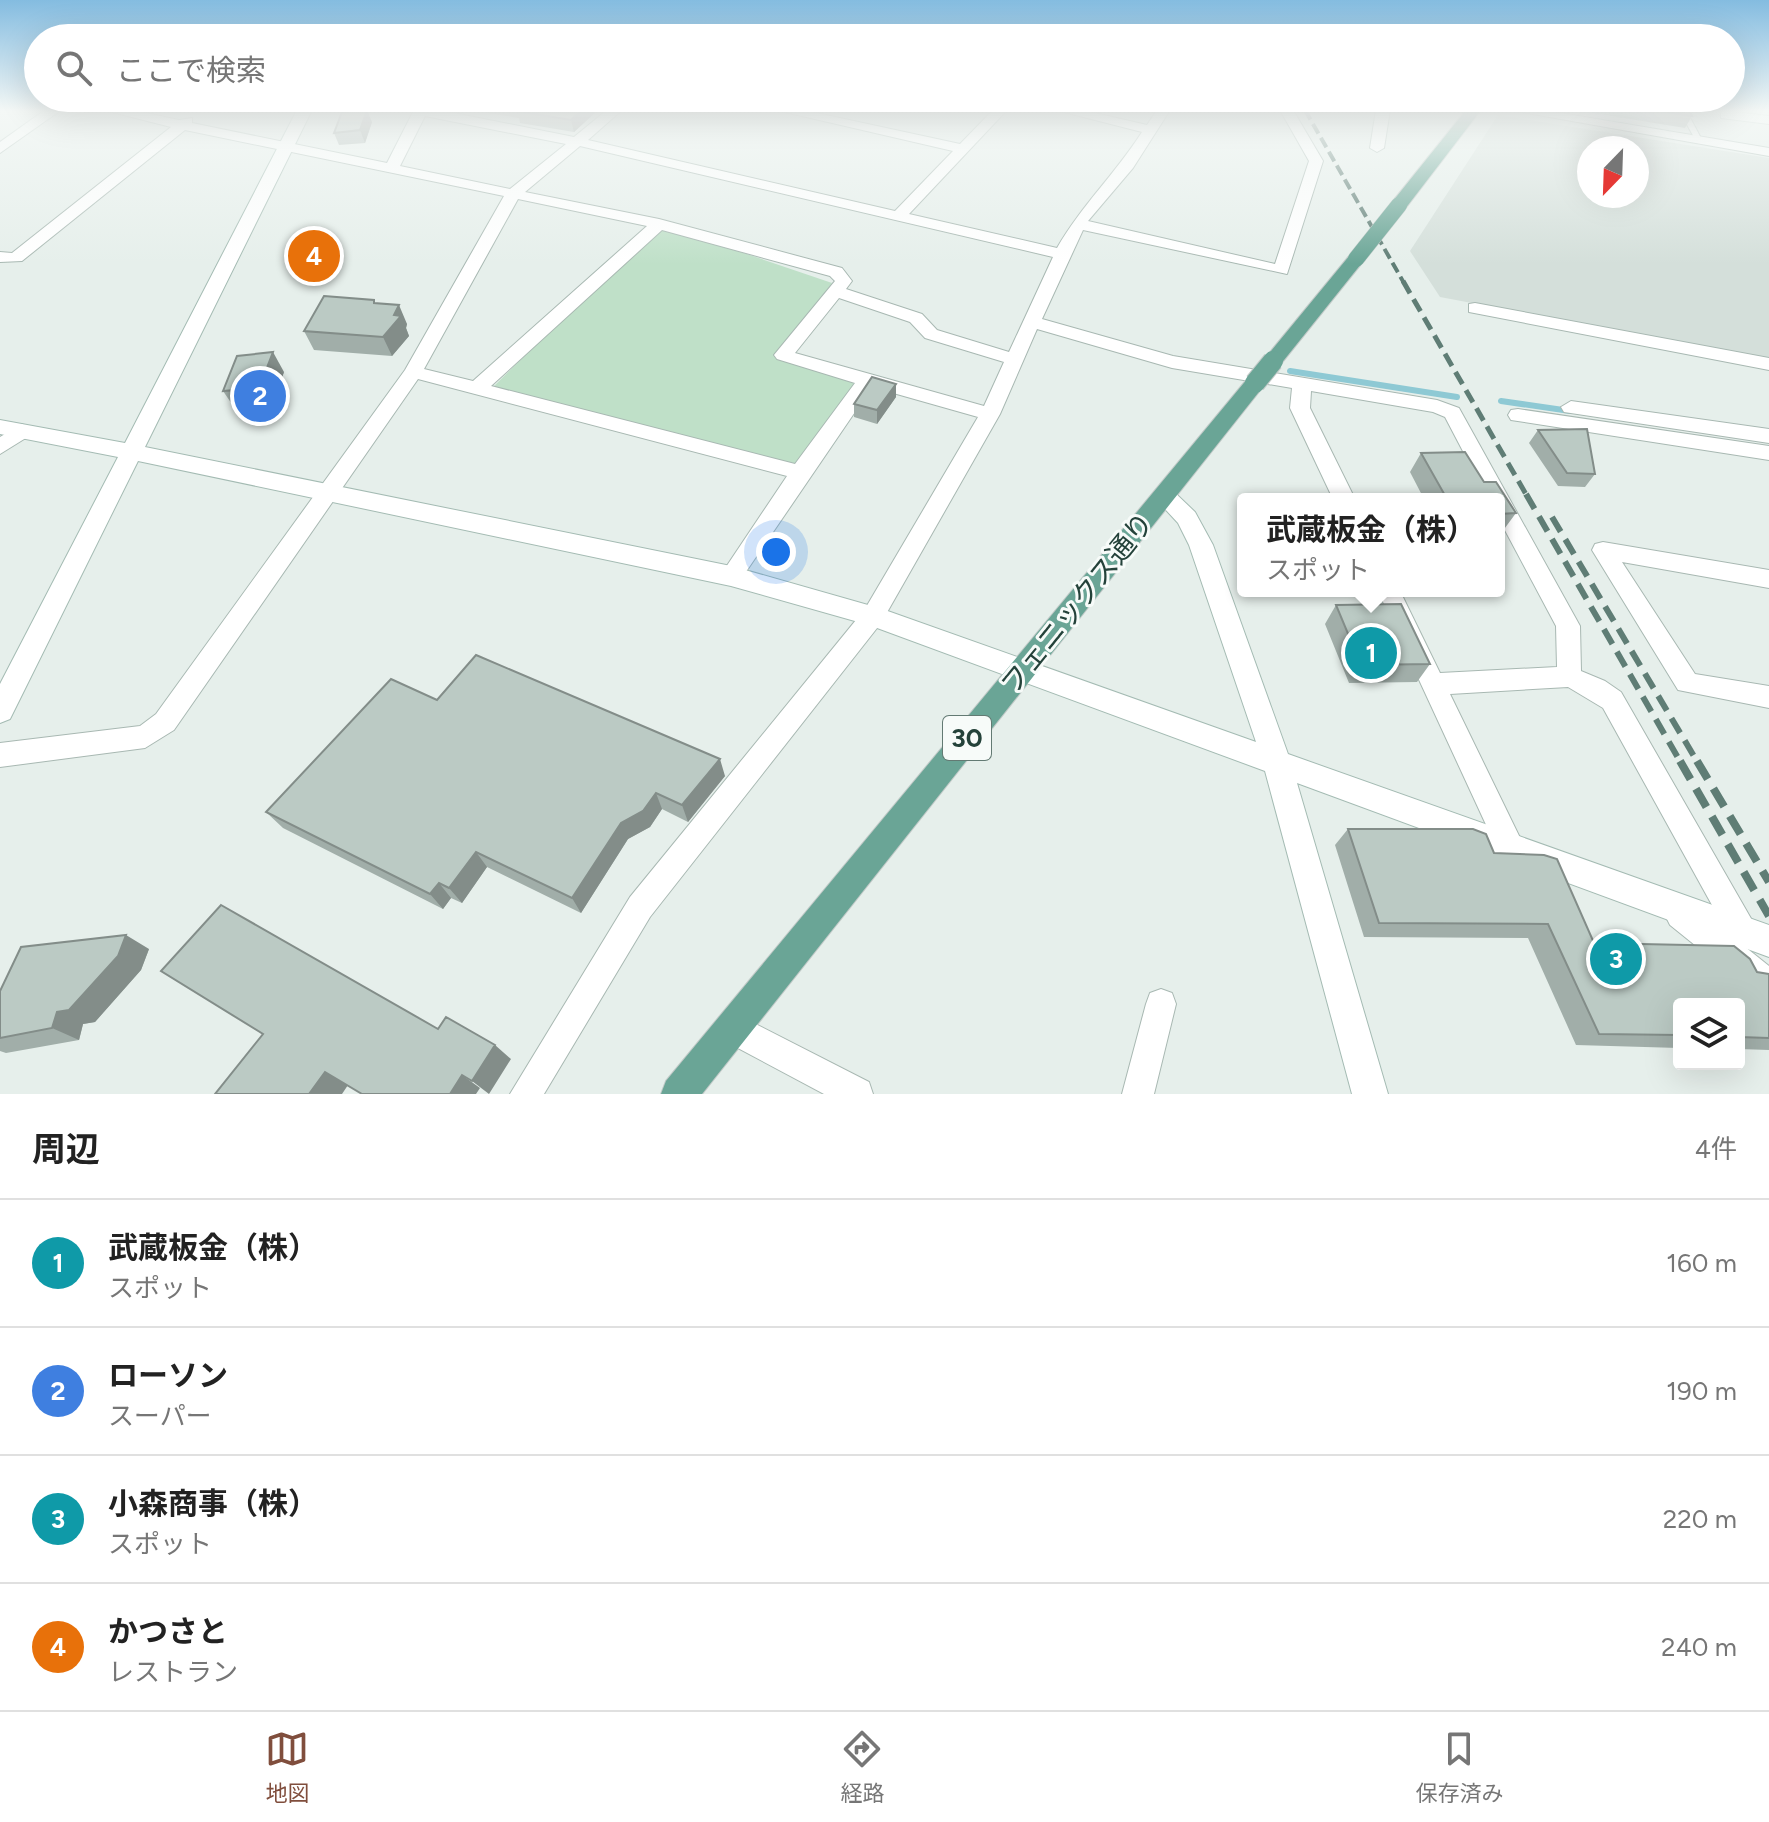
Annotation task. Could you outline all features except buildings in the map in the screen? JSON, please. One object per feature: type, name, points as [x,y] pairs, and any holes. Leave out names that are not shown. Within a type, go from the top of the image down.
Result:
[{"type":"main road","name":"フェニックス通り","points":[[679,1094],[1434,161]]},
{"type":"street","points":[[0,257],[16,258],[130,161]]},
{"type":"street","points":[[0,711],[283,161]]},
{"type":"street","points":[[358,161],[659,224],[836,272],[844,281],[783,355],[990,414]]},
{"type":"street","points":[[392,168],[396,161]]},
{"type":"street","points":[[0,755],[145,737],[165,722],[413,372],[513,194],[555,161]]},
{"type":"street","points":[[658,161],[1062,254]]},
{"type":"street","points":[[896,218],[952,161]]},
{"type":"street","points":[[526,1094],[640,907],[873,616],[990,414],[1062,254],[1079,224],[1130,161]]},
{"type":"street","points":[[1079,224],[1281,270],[1316,161]]},
{"type":"street","points":[[477,388],[659,224]]},
{"type":"street","points":[[835,291],[916,318],[931,334],[1016,360]]},
{"type":"street","points":[[1475,308],[1769,364]]},
{"type":"street","points":[[1033,322],[1172,362],[1437,406],[1452,413],[1496,493]]},
{"type":"street","points":[[413,372],[800,472]]},
{"type":"street","points":[[731,576],[800,472],[867,380]]},
{"type":"street","points":[[1302,384],[1300,408],[1341,493]]},
{"type":"street","points":[[1571,407],[1769,436]]},
{"type":"street","points":[[1518,415],[1769,453]]},
{"type":"street","points":[[0,447],[11,429],[327,490],[731,576],[873,616],[1769,941]]},
{"type":"street","points":[[1164,496],[1187,518],[1201,545],[1277,762],[1370,1094]]},
{"type":"street","points":[[1505,510],[1568,626],[1569,677]]},
{"type":"street","points":[[1769,579],[1603,550],[1687,683],[1769,697]]},
{"type":"street","points":[[1392,597],[1510,846]]},
{"type":"street","points":[[1435,684],[1569,677],[1596,688],[1612,700],[1743,932]]},
{"type":"street","points":[[1663,902],[1769,985]]},
{"type":"street","points":[[1138,1094],[1161,1004]]},
{"type":"street","points":[[732,1028],[857,1094]]},
{"type":"shaded area","points":[[1468,161],[1577,161],[1577,208],[1649,208],[1649,161],[1769,161],[1769,359],[1440,297],[1410,251]]},
{"type":"green space","points":[[659,224],[832,283],[783,355],[867,380],[800,472],[489,391]]},
{"type":"waterway","points":[[1290,371],[1457,397]]},
{"type":"waterway","points":[[1501,401],[1570,411]]},
{"type":"railway","points":[[1334,161],[1404,283]]},
{"type":"railway","points":[[1403,281],[1527,496]]},
{"type":"railway","points":[[1526,494],[1681,763]]},
{"type":"railway","points":[[1552,517],[1698,763]]},
{"type":"railway","points":[[1680,761],[1769,916]]},
{"type":"railway","points":[[1697,761],[1769,882]]},
{"type":"place","name":"かつさと","points":[[314,256]]},
{"type":"place","name":"ローソン","points":[[260,396]]},
{"type":"place","name":"武蔵板金（株）","points":[[1371,653]]},
{"type":"place","name":"小森商事（株）","points":[[1616,959]]}]
